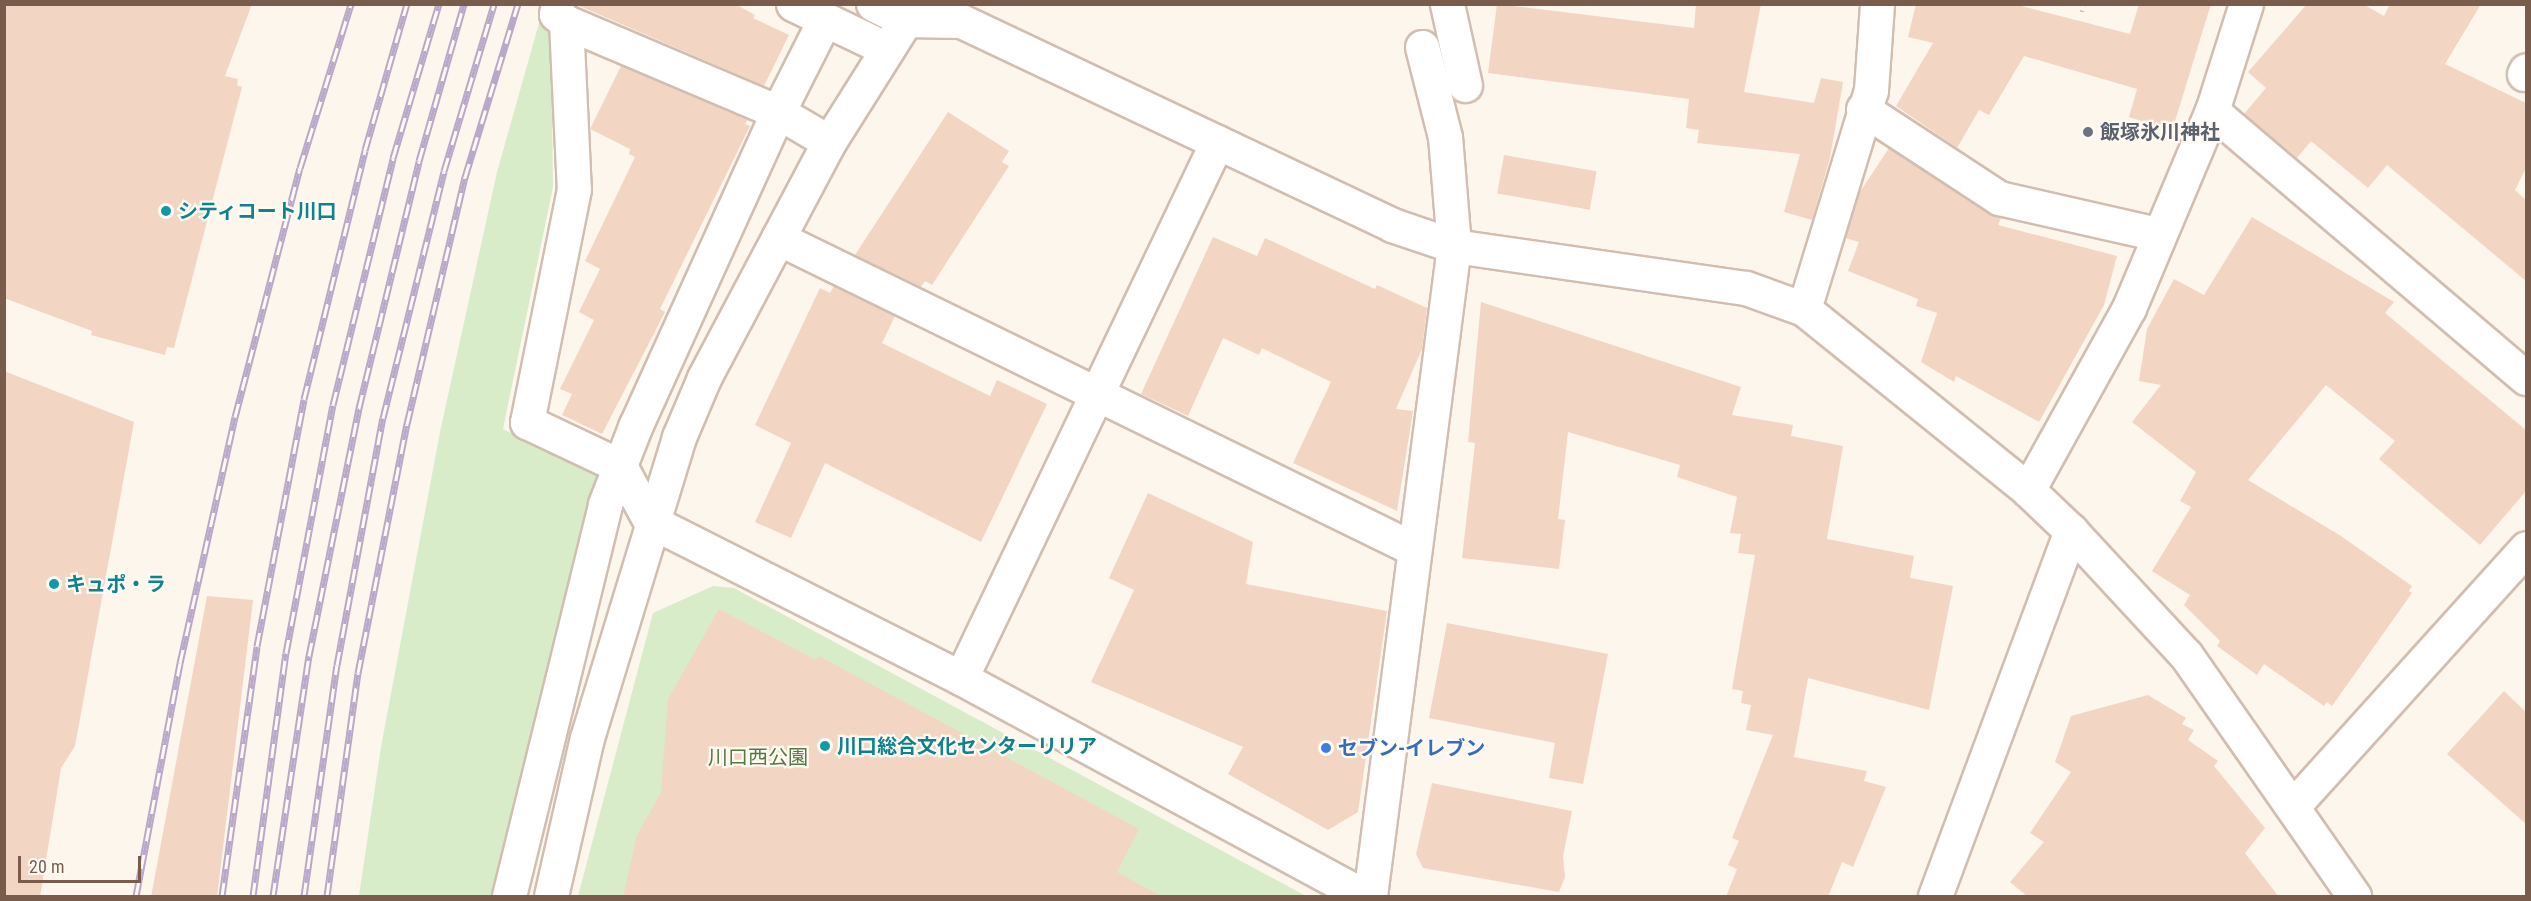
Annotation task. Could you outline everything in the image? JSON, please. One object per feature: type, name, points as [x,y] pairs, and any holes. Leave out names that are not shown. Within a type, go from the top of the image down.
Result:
[{"type":"street","points":[[793,4],[824,21],[885,48]]},
{"type":"street","points":[[873,4],[961,21],[1392,225],[1454,246],[1746,288],[1804,309],[2028,490],[2071,531],[2186,655],[2294,805],[2354,897]]},
{"type":"street","points":[[1447,4],[1466,85]]},
{"type":"street","points":[[1804,309],[1863,109],[1871,90],[1877,4]]},
{"type":"street","points":[[2028,490],[2129,308],[2158,234],[2212,111],[2246,4]]},
{"type":"street","points":[[551,897],[587,738],[650,521],[704,378],[829,142],[885,48],[910,12]]},
{"type":"street","points":[[829,142],[778,112],[563,13],[574,189],[527,422],[620,466],[650,521],[962,678],[1364,897]]},
{"type":"street","points":[[509,897],[606,504],[620,466],[778,112],[824,21]]},
{"type":"street","points":[[1370,897],[1454,246],[1444,137],[1422,47]]},
{"type":"street","points":[[1863,109],[1999,198],[2158,234]]},
{"type":"street","points":[[2212,111],[2526,378]]},
{"type":"street","points":[[962,678],[1217,142]]},
{"type":"street","points":[[778,238],[1414,549]]},
{"type":"street","points":[[1935,897],[2071,531]]},
{"type":"street","points":[[2294,805],[2526,548]]},
{"type":"path","points":[[2082,12],[2084,4]]},
{"type":"green space","points":[[541,16],[551,26],[553,187],[503,429],[603,478],[533,726],[493,896],[359,896],[381,747],[440,432],[497,172]]},
{"type":"green space","name":"川口西公園","points":[[713,586],[734,588],[1306,896],[578,896],[653,613]]},
{"type":"building","points":[[4,4],[252,4],[225,76],[238,79],[237,85],[242,87],[174,348],[167,347],[165,355],[91,335],[92,331],[4,298]]},
{"type":"building","points":[[575,4],[735,4],[755,15],[753,18],[789,35],[764,86]]},
{"type":"building","points":[[1497,4],[1694,28],[1696,4],[1761,4],[1744,92],[1814,103],[1821,78],[1843,82],[1830,158],[1812,220],[1784,212],[1800,154],[1697,143],[1699,130],[1686,128],[1689,99],[1488,73]]},
{"type":"building","points":[[1916,4],[2014,4],[2130,34],[2139,4],[2211,4],[2172,131],[2129,117],[2137,89],[2024,56],[1989,115],[1979,110],[1957,148],[1896,106],[1933,43],[1908,37]]},
{"type":"building","points":[[2307,4],[2363,4],[2384,16],[2390,4],[2481,4],[2445,64],[2526,103],[2526,168],[2515,190],[2526,200],[2526,281],[2387,165],[2368,188],[2311,141],[2297,158],[2244,114],[2266,88],[2248,72]]},
{"type":"building","points":[[621,66],[748,119],[745,124],[750,126],[660,309],[665,312],[602,434],[562,415],[572,394],[560,389],[594,320],[579,312],[600,269],[585,261],[635,157],[629,154],[630,149],[590,129]]},
{"type":"building","points":[[948,112],[1009,151],[1002,162],[1009,166],[932,285],[925,281],[921,287],[855,255]]},
{"type":"building","points":[[1889,148],[2001,218],[1998,225],[2117,256],[2104,305],[2039,422],[1956,376],[1954,382],[1921,362],[1937,313],[1916,306],[1918,299],[1848,271],[1859,242],[1845,238],[1858,195]]},
{"type":"building","points":[[1504,155],[1597,171],[1590,210],[1497,193]]},
{"type":"building","points":[[2252,217],[2394,302],[2385,313],[2526,430],[2526,491],[2480,545],[2379,459],[2395,441],[2326,385],[2248,480],[2341,536],[2412,586],[2409,591],[2412,593],[2332,706],[2327,702],[2324,706],[2264,664],[2257,675],[2217,646],[2220,641],[2184,605],[2190,595],[2152,571],[2191,507],[2180,501],[2196,472],[2132,422],[2161,385],[2139,381],[2147,329],[2174,279],[2204,295]]},
{"type":"building","points":[[1213,237],[1257,256],[1265,238],[1375,289],[1377,285],[1427,308],[1422,349],[1396,409],[1413,411],[1397,511],[1293,463],[1331,382],[1262,348],[1259,355],[1223,338],[1188,416],[1141,394]]},
{"type":"building","points":[[834,286],[895,316],[882,343],[990,396],[997,380],[1047,404],[981,542],[825,463],[791,538],[755,522],[791,443],[755,425],[820,288],[830,293]]},
{"type":"building","points":[[1481,302],[1741,387],[1732,415],[1793,425],[1791,436],[1843,446],[1827,539],[1914,556],[1910,578],[1953,586],[1929,710],[1808,678],[1794,757],[1867,771],[1864,781],[1886,787],[1853,867],[1842,862],[1828,897],[1726,897],[1737,869],[1728,865],[1739,841],[1732,838],[1773,735],[1746,730],[1751,705],[1741,703],[1743,691],[1732,689],[1755,555],[1738,553],[1741,534],[1730,533],[1737,497],[1677,477],[1680,465],[1568,432],[1558,519],[1565,520],[1559,569],[1462,558],[1475,443],[1468,442]]},
{"type":"building","name":"キュポ・ラ","points":[[4,371],[134,422],[75,746],[61,768],[40,897],[4,897]]},
{"type":"building","points":[[1148,493],[1253,542],[1246,584],[1387,611],[1358,812],[1328,830],[1228,774],[1243,747],[1091,682],[1134,590],[1109,578]]},
{"type":"building","points":[[207,596],[253,600],[217,897],[151,897]]},
{"type":"building","name":"川口西公園","points":[[719,609],[816,660],[819,656],[1139,829],[1117,872],[1162,897],[623,897],[637,835],[661,792],[668,699]]},
{"type":"building","points":[[1447,623],[1608,654],[1583,784],[1549,778],[1555,743],[1429,718]]},
{"type":"building","points":[[2504,691],[2526,712],[2526,824],[2447,754]]},
{"type":"building","points":[[2148,695],[2186,718],[2182,724],[2194,730],[2188,740],[2218,761],[2214,766],[2265,828],[2245,853],[2279,897],[2028,897],[2010,882],[2044,842],[2030,833],[2071,772],[2055,762],[2071,716]]},
{"type":"building","points":[[1432,783],[1572,811],[1563,856],[1565,877],[1559,892],[1423,868],[1416,854]]},
{"type":"railway","points":[[136,896],[180,663],[235,417],[300,168],[351,4]]},
{"type":"railway","points":[[222,896],[257,646],[304,399],[365,150],[407,4]]},
{"type":"railway","points":[[253,896],[286,653],[333,405],[393,158],[439,4]]},
{"type":"railway","points":[[273,896],[309,656],[359,408],[419,161],[464,4]]},
{"type":"railway","points":[[304,896],[337,665],[383,418],[444,171],[494,4]]},
{"type":"railway","points":[[327,896],[358,673],[407,424],[465,177],[518,4]]},
{"type":"place","name":"飯塚氷川神社","points":[[2088,132]]},
{"type":"place","name":"シティコート川口","points":[[166,211]]},
{"type":"place","name":"キュポ・ラ","points":[[54,584]]},
{"type":"place","name":"川口総合文化センターリリア","points":[[825,746]]},
{"type":"place","name":"セブン-イレブン","points":[[1326,748]]}]
